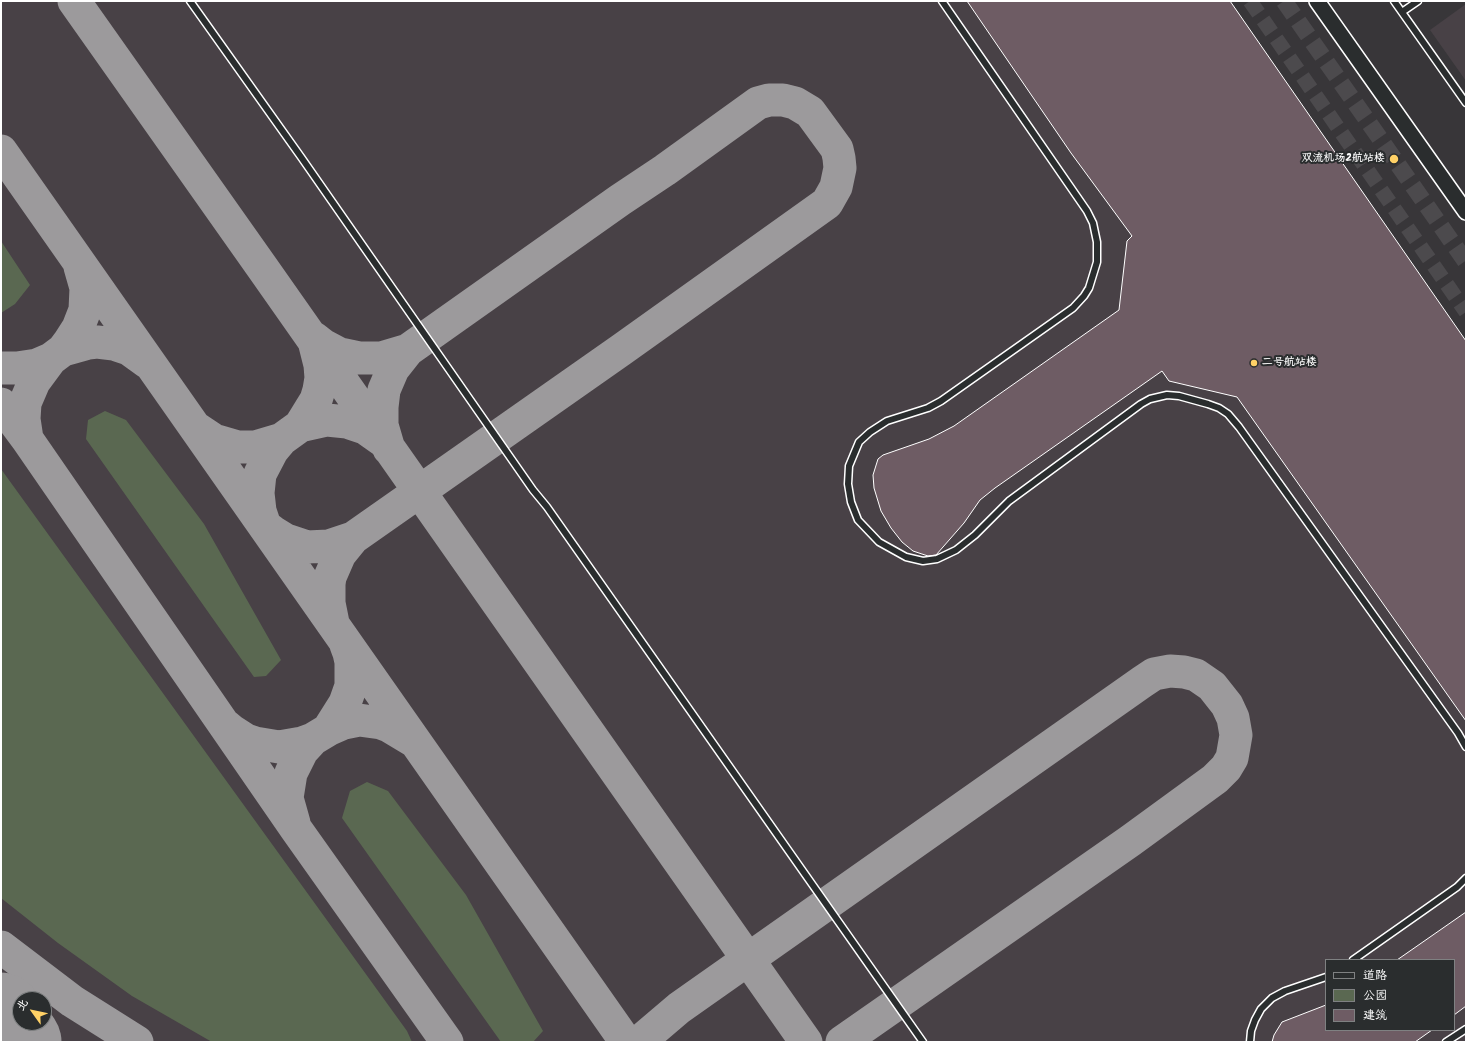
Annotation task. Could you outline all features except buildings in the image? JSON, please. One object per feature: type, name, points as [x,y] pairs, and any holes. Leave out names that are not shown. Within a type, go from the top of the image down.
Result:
[{"type":"street","points":[[1317,1],[1466,212]]},
{"type":"lane","points":[[190,1],[923,1042]]},
{"type":"lane","points":[[942,1],[1087,211],[1093,224],[1098,242],[1097,262],[1089,288],[1073,308],[941,401],[928,408],[887,421],[870,432],[859,442],[849,466],[848,484],[851,502],[858,520],[879,542],[906,557],[923,561],[937,559],[956,550],[975,535],[1009,502],[1141,404],[1150,399],[1167,395],[1179,396],[1219,408],[1228,414],[1239,427],[1454,727],[1466,747]]},
{"type":"lane","points":[[1394,1],[1466,103]]},
{"type":"lane","points":[[1402,12],[1418,1]]},
{"type":"lane","points":[[1354,959],[1450,892],[1466,878]]},
{"type":"lane","points":[[1250,1042],[1251,1031],[1255,1020],[1261,1009],[1272,998],[1285,991],[1325,977]]},
{"type":"lane","points":[[1446,1042],[1466,1029]]},
{"type":"shaded area","points":[[1,1],[1230,1],[1466,341],[1466,1042],[1,1042]]},
{"type":"shaded area","points":[[1466,4],[1466,81],[1430,30]]},
{"type":"green space","points":[[1,241],[30,285],[15,304],[1,313]]},
{"type":"green space","points":[[105,411],[126,420],[204,524],[281,660],[266,676],[254,677],[86,439],[88,420]]},
{"type":"green space","points":[[1,469],[407,1031],[412,1042],[212,1042],[132,996],[58,943],[1,898]]},
{"type":"green space","points":[[367,782],[388,791],[466,895],[543,1031],[533,1042],[501,1042],[342,818],[350,791]]},
{"type":"taxiway","points":[[74,1],[806,1042]]},
{"type":"taxiway","points":[[333,623],[329,603],[330,577],[340,554],[353,538],[827,203],[836,187],[840,168],[839,158],[837,149],[810,112],[795,103],[783,100],[769,100],[758,103],[408,350],[393,369],[384,390],[382,425],[389,449]]},
{"type":"taxiway","points":[[1,151],[626,1042]]},
{"type":"taxiway","points":[[1,368],[17,368],[37,365],[51,359],[63,350],[78,328],[85,310],[86,288],[80,267]]},
{"type":"taxiway","points":[[314,338],[323,345],[340,354],[359,358],[381,358],[408,350]]},
{"type":"taxiway","points":[[63,350],[88,343],[97,342],[114,344],[129,349],[147,362]]},
{"type":"taxiway","points":[[300,426],[316,400],[319,390],[321,378],[320,365],[315,345]]},
{"type":"taxiway","points":[[27,439],[24,419],[25,403],[34,382],[51,359]]},
{"type":"taxiway","points":[[1,404],[27,439],[296,829],[447,1042]]},
{"type":"taxiway","points":[[353,538],[329,546],[307,547],[286,540],[273,532],[265,526],[260,511],[258,493],[260,474],[272,451],[282,439],[300,426],[327,420],[347,422],[365,428],[382,440]]},
{"type":"taxiway","points":[[196,428],[214,440],[238,447],[255,447],[282,439]]},
{"type":"taxiway","points":[[328,730],[345,703],[351,686],[351,662],[346,645]]},
{"type":"taxiway","points":[[639,1042],[679,1008],[1154,674],[1170,671],[1184,672],[1196,675],[1212,686],[1227,705],[1233,718],[1236,735],[1232,758],[1226,768],[1215,779],[1130,841],[842,1042]]},
{"type":"taxiway","points":[[226,726],[246,740],[279,747],[302,743],[344,723],[359,720],[381,723],[389,726],[414,741]]},
{"type":"taxiway","points":[[294,823],[287,798],[291,773],[302,751],[313,739]]},
{"type":"taxiway","points":[[1,947],[72,1001],[137,1042]]},
{"type":"runway","points":[[1,1014],[20,1042]]},
{"type":"tunnel","points":[[1250,1],[1466,312]]},
{"type":"tunnel","points":[[1284,1],[1466,262]]},
{"type":"place","name":"双流机场2航站楼","points":[[1394,159]]},
{"type":"place","name":"二号航站楼","points":[[1254,363]]}]
